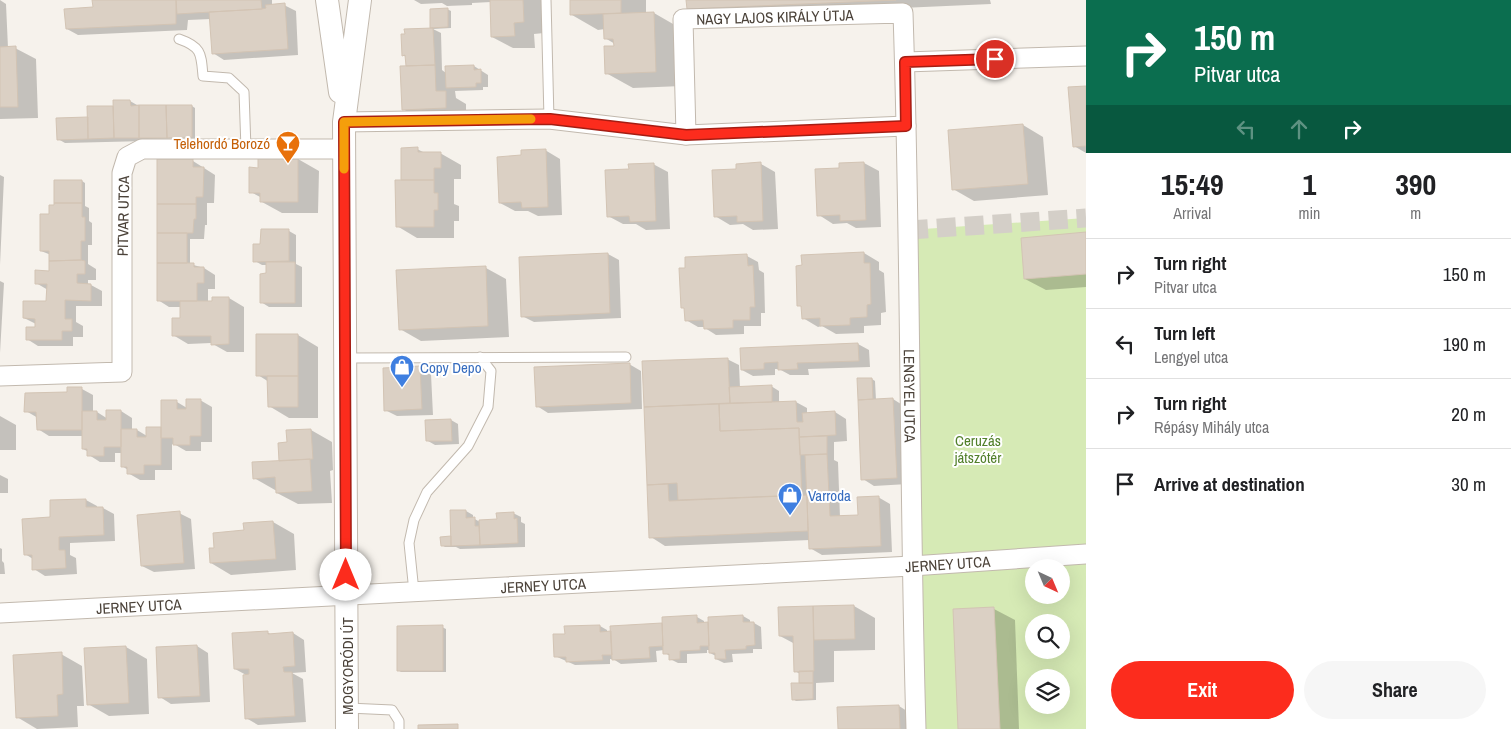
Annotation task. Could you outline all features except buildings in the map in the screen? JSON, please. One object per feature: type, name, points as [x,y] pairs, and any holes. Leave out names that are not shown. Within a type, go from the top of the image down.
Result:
[{"type":"street","name":"MOGYORÓDI ÚT","points":[[327,0],[344,122]]},
{"type":"street","name":"MOGYORÓDI ÚT","points":[[347,718],[344,122],[360,0]]},
{"type":"street","name":"NAGY LAJOS KIRÁLY ÚTJA","points":[[686,135],[683,19],[903,13],[905,62]]},
{"type":"street","points":[[905,62],[1086,56]]},
{"type":"street","name":"LENGYEL UTCA","points":[[905,62],[916,729]]},
{"type":"street","points":[[344,122],[550,119],[686,135],[906,126]]},
{"type":"street","name":"PITVAR UTCA","points":[[0,376],[122,372],[122,173],[127,157],[142,149],[344,149]]},
{"type":"street","name":"JERNEY UTCA","points":[[0,613],[912,566],[1086,554]]},
{"type":"lane","points":[[546,0],[550,119]]},
{"type":"lane","points":[[179,39],[194,44],[201,56],[203,76],[229,78],[244,92],[246,149]]},
{"type":"lane","points":[[346,358],[626,357]]},
{"type":"lane","points":[[414,592],[409,543],[414,520],[427,492],[468,446],[488,407],[491,371],[480,358]]},
{"type":"lane","points":[[347,718],[392,710],[399,721],[399,729]]},
{"type":"green space","name":"Ceruzás játszótér","points":[[1086,218],[1086,729],[917,729],[909,230]]},
{"type":"tunnel","points":[[909,230],[1086,218]]},
{"type":"slow traffic","points":[[344,169],[344,122],[531,119]]},
{"type":"place","name":"Telehordó Borozó","points":[[288,164]]},
{"type":"place","name":"Copy Depo","points":[[402,388]]},
{"type":"place","name":"Varroda","points":[[790,516]]},
{"type":"route","points":[[346,575],[344,122],[550,119],[686,135],[906,126],[905,62],[995,59]]}]
